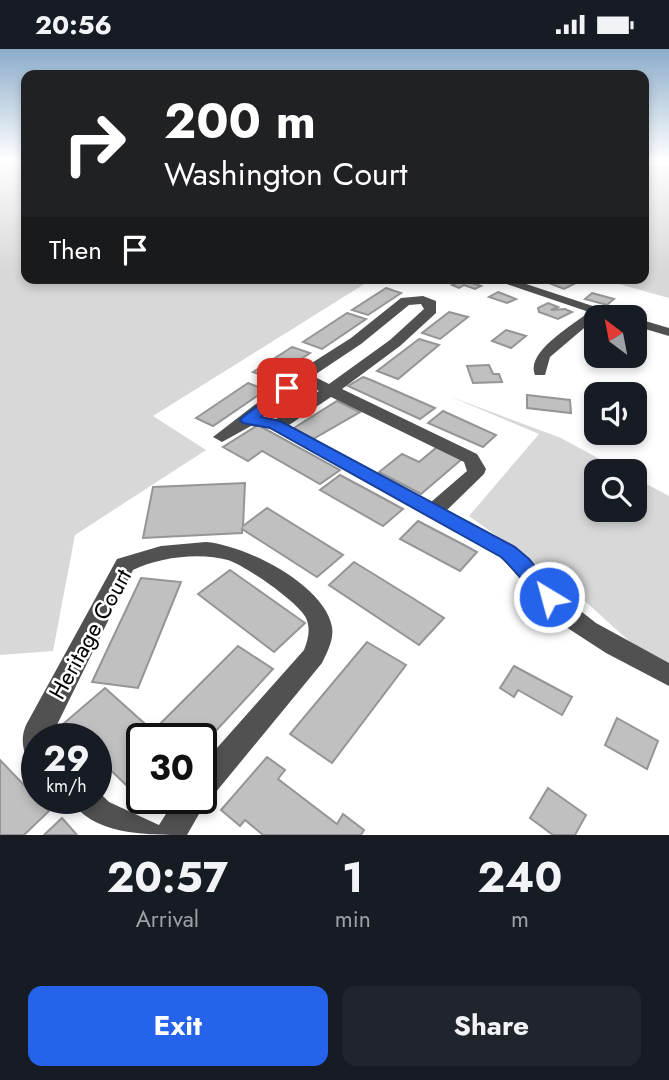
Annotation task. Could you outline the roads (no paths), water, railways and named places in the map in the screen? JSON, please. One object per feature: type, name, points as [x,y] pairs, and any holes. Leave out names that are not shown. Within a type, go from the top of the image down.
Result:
[{"type":"street","points":[[514,284],[584,306]]},
{"type":"street","points":[[222,437],[248,420],[301,376],[356,341],[406,301],[423,300],[431,304],[431,310],[395,343],[277,426]]},
{"type":"street","points":[[379,323],[407,331]]},
{"type":"street","points":[[540,372],[541,360],[545,355],[584,323]]},
{"type":"street","points":[[648,326],[669,332]]},
{"type":"street","points":[[301,376],[471,458],[475,463],[475,474],[433,511]]},
{"type":"street","points":[[248,420],[277,426],[508,552],[523,564],[564,612],[582,626],[669,675]]},
{"type":"street","name":"Heritage Court","points":[[42,723],[125,565],[143,556],[202,549],[221,551],[239,556],[303,598],[319,620],[320,638],[313,656],[217,769]]},
{"type":"street","points":[[103,814],[148,835]]},
{"type":"street","points":[[170,835],[183,814]]}]
